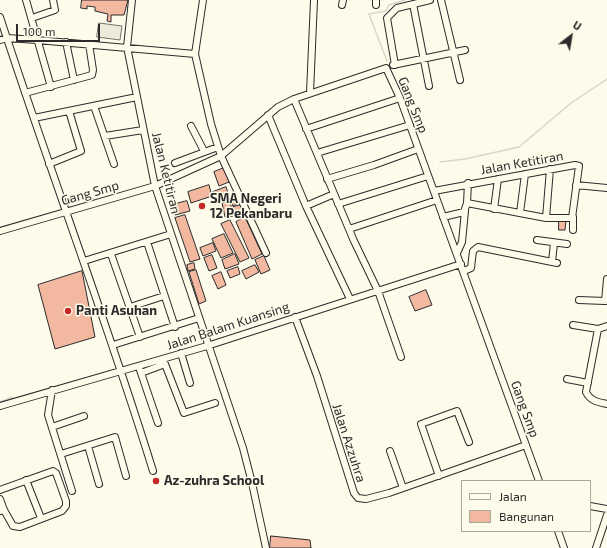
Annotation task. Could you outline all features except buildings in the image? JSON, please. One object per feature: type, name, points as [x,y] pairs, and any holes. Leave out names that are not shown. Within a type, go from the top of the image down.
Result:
[{"type":"street","points":[[26,0],[52,86]]},
{"type":"street","points":[[32,18],[55,10],[53,0]]},
{"type":"street","name":"Jalan Ketitiran","points":[[132,0],[127,47],[155,186],[207,346],[243,448],[266,548]]},
{"type":"street","points":[[203,0],[195,54],[211,124],[221,156],[266,253]]},
{"type":"street","points":[[310,94],[314,0]]},
{"type":"street","points":[[395,64],[387,18],[397,8],[430,0]]},
{"type":"street","points":[[441,0],[452,52],[460,80]]},
{"type":"street","points":[[413,4],[429,86]]},
{"type":"street","points":[[0,17],[49,164],[122,369],[153,470]]},
{"type":"street","points":[[0,40],[7,38],[66,42],[195,54]]},
{"type":"street","points":[[66,42],[74,80]]},
{"type":"street","points":[[25,93],[89,77],[92,73],[89,44]]},
{"type":"street","points":[[386,68],[395,64],[465,50]]},
{"type":"street","name":"Gang Smp","points":[[0,231],[155,186],[221,156],[278,107],[294,99],[386,68],[400,98],[539,480]]},
{"type":"street","points":[[34,118],[137,97]]},
{"type":"street","points":[[306,129],[400,98]]},
{"type":"street","points":[[294,99],[327,179],[378,291],[401,357]]},
{"type":"street","points":[[94,106],[114,164]]},
{"type":"street","points":[[49,164],[81,151],[69,111]]},
{"type":"street","points":[[268,115],[306,206],[350,299]]},
{"type":"street","points":[[317,153],[410,125]]},
{"type":"street","points":[[192,126],[204,151]]},
{"type":"street","points":[[105,136],[143,130]]},
{"type":"street","points":[[175,163],[218,147]]},
{"type":"street","points":[[327,179],[374,165],[418,149]]},
{"type":"street","name":"Jalan Ketitiran","points":[[434,191],[576,164],[579,166],[572,230]]},
{"type":"street","points":[[546,218],[550,169]]},
{"type":"street","points":[[520,213],[525,174]]},
{"type":"street","points":[[338,204],[428,176]]},
{"type":"street","points":[[494,209],[498,179]]},
{"type":"street","points":[[457,253],[462,242],[468,184]]},
{"type":"street","points":[[576,185],[607,188]]},
{"type":"street","points":[[306,206],[334,194]]},
{"type":"street","points":[[349,229],[437,200]]},
{"type":"street","points":[[467,203],[546,218],[566,219],[574,217]]},
{"type":"street","points":[[444,217],[465,211]]},
{"type":"street","points":[[84,261],[111,254],[171,234]]},
{"type":"street","points":[[537,240],[567,244]]},
{"type":"street","points":[[147,242],[175,327]]},
{"type":"street","points":[[464,271],[471,268],[473,251],[478,247],[554,263],[554,242]]},
{"type":"street","points":[[111,254],[140,337]]},
{"type":"street","name":"Jalan Balam Kuansing","points":[[0,406],[122,369],[207,346],[461,264]]},
{"type":"street","points":[[580,300],[606,301],[607,279]]},
{"type":"street","points":[[130,307],[164,296]]},
{"type":"street","name":"Jalan Azzuhra","points":[[295,317],[317,376],[354,493],[358,498],[366,499],[403,488],[526,446]]},
{"type":"street","points":[[113,345],[175,327],[199,318]]},
{"type":"street","points":[[573,325],[598,329],[607,326]]},
{"type":"street","points":[[598,329],[586,392],[588,397],[593,401],[607,404]]},
{"type":"street","points":[[181,353],[190,383]]},
{"type":"street","points":[[141,373],[166,364],[184,413],[215,403]]},
{"type":"street","points":[[138,365],[158,423]]},
{"type":"street","points":[[567,379],[588,383]]},
{"type":"street","points":[[52,390],[48,415],[72,491]]},
{"type":"street","points":[[439,476],[421,424],[457,411],[469,442]]},
{"type":"street","points":[[52,427],[84,416]]},
{"type":"street","points":[[61,454],[115,437],[126,476]]},
{"type":"street","points":[[88,446],[100,484]]},
{"type":"street","points":[[390,451],[403,488]]},
{"type":"street","points":[[0,490],[51,471],[56,473],[66,501],[66,506],[62,511],[16,527],[10,523],[2,510],[0,499]]},
{"type":"street","points":[[26,480],[41,518]]},
{"type":"street","points":[[591,506],[607,509]]},
{"type":"street","points":[[596,548],[607,515]]},
{"type":"street","points":[[558,532],[564,548]]},
{"type":"shaded area","points":[[99,23],[122,26],[120,40],[97,37]]},
{"type":"waterway","points":[[387,61],[369,14],[386,11],[389,5],[405,0]]},
{"type":"waterway","points":[[440,162],[465,159],[519,147],[571,103],[607,79]]},
{"type":"waterway","points":[[0,402],[12,397]]},
{"type":"place","name":"SMA Negeri 12 Pekanbaru","points":[[202,206]]},
{"type":"place","name":"Panti Asuhan","points":[[68,311]]},
{"type":"place","name":"Az-zuhra School","points":[[156,481]]}]
